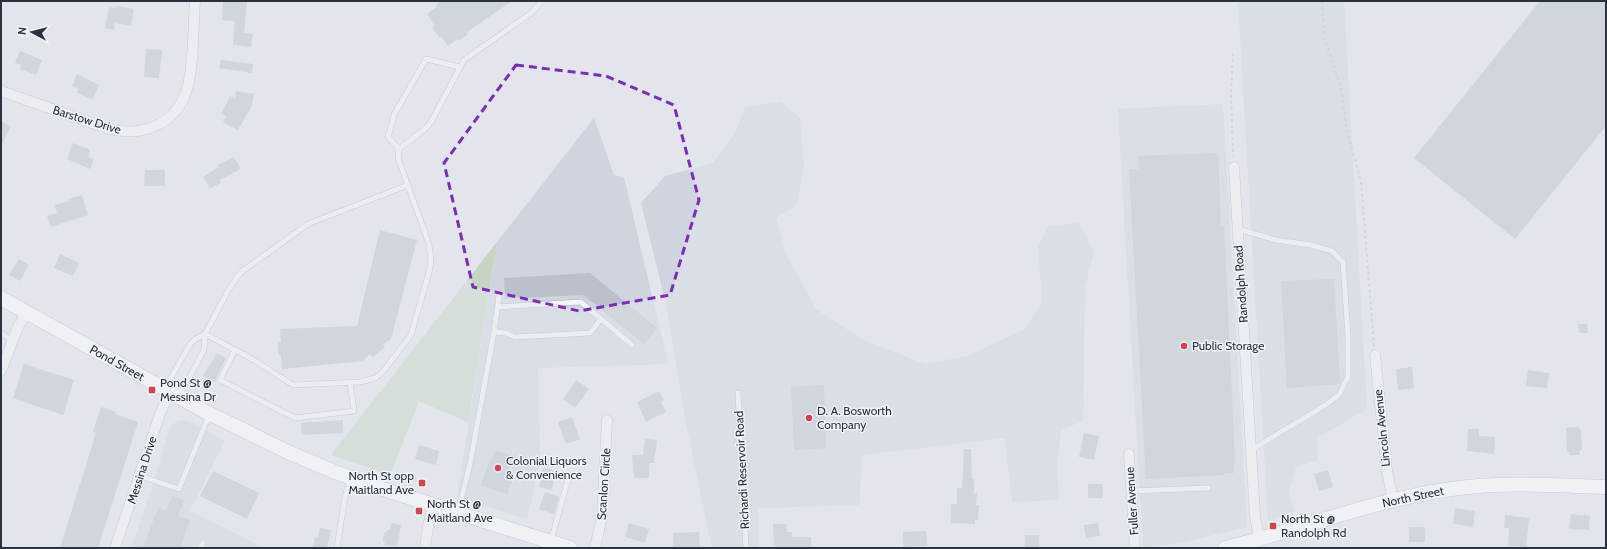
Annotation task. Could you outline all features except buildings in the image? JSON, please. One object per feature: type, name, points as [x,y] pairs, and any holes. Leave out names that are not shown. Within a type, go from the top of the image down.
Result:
[{"type":"main road","name":"Pond Street","points":[[1,298],[210,414],[263,441],[350,478]]},
{"type":"main road","points":[[350,478],[570,548]]},
{"type":"main road","name":"North Street","points":[[1226,548],[1393,500],[1447,490],[1479,486],[1528,484],[1606,487]]},
{"type":"street","name":"Barstow Drive","points":[[1,91],[109,129],[126,132],[144,131],[152,128],[166,120],[172,114],[178,107],[187,91],[191,70],[195,1]]},
{"type":"street","name":"Randolph Road","points":[[1234,168],[1255,516],[1259,539]]},
{"type":"street","points":[[1,371],[26,312]]},
{"type":"street","name":"Lincoln Avenue","points":[[1375,355],[1387,471],[1393,500]]},
{"type":"street","name":"Messina Drive","points":[[115,548],[160,414],[171,393]]},
{"type":"street","name":"Scanlon Circle","points":[[595,548],[602,516],[607,420]]},
{"type":"street","name":"Fuller Avenue","points":[[1129,454],[1135,548]]},
{"type":"street","points":[[425,548],[433,505]]},
{"type":"lane","points":[[205,334],[263,365],[293,385],[368,381],[381,374],[406,342],[414,327],[429,272],[431,252],[398,158],[399,149],[426,128],[431,122],[464,60],[470,54],[531,13],[542,1]]},
{"type":"lane","points":[[399,149],[388,137],[394,115],[426,58],[460,67]]},
{"type":"lane","points":[[171,393],[202,354],[204,349],[205,334],[241,272],[308,224],[408,185]]},
{"type":"lane","points":[[1238,229],[1276,240],[1311,245],[1332,251],[1343,262],[1348,335],[1348,377],[1339,395],[1324,406],[1251,450]]},
{"type":"lane","points":[[458,513],[470,464],[494,332],[499,295]]},
{"type":"lane","points":[[498,307],[581,302],[632,345]]},
{"type":"lane","points":[[494,332],[506,333],[515,337],[590,333],[601,319]]},
{"type":"lane","points":[[1,333],[13,341]]},
{"type":"lane","points":[[171,393],[189,346],[194,340],[205,334]]},
{"type":"lane","points":[[235,350],[220,380],[295,418],[354,411],[350,382]]},
{"type":"lane","name":"Richardi Reservoir Road","points":[[738,393],[746,548]]},
{"type":"lane","points":[[140,476],[179,488],[210,414]]},
{"type":"lane","points":[[337,548],[345,497],[350,478]]},
{"type":"lane","points":[[551,542],[568,479]]},
{"type":"lane","points":[[1131,491],[1208,488]]},
{"type":"path","points":[[1322,1],[1324,37],[1341,88],[1347,132],[1361,181],[1375,355]]},
{"type":"path","points":[[1233,53],[1231,93],[1234,168]]},
{"type":"highlighted area","points":[[516,65],[606,76],[674,105],[699,200],[670,295],[579,311],[473,287],[444,163]]},
{"type":"shaded area","points":[[1238,1],[1344,1],[1367,409],[1317,438],[1318,460],[1296,467],[1289,492],[1294,512],[1268,520]]},
{"type":"shaded area","points":[[781,102],[800,118],[804,168],[796,206],[776,218],[787,256],[816,309],[863,340],[925,364],[968,356],[1025,329],[1042,303],[1038,246],[1049,226],[1079,223],[1094,252],[1085,287],[1083,421],[1061,430],[1057,468],[1059,500],[1012,502],[1005,438],[862,455],[859,505],[758,508],[759,548],[712,548],[684,413],[667,308],[641,203],[665,176],[713,163],[736,132],[745,107]]},
{"type":"shaded area","points":[[1223,104],[1247,527],[1185,542],[1143,548],[1118,109]]},
{"type":"shaded area","points":[[594,118],[614,175],[624,177],[668,364],[538,368],[540,462],[527,519],[457,497],[497,242]]},
{"type":"shaded area","points":[[180,420],[188,421],[225,441],[190,511],[265,548],[131,548],[170,428],[173,424]]},
{"type":"green space","points":[[497,242],[468,422],[419,401],[390,475],[331,455]]},
{"type":"place","name":"Public Storage","points":[[1184,346]]},
{"type":"place","name":"Pond St @ Messina Dr","points":[[152,390]]},
{"type":"place","name":"D. A. Bosworth Company","points":[[809,418]]},
{"type":"place","name":"Colonial Liquors & Convenience","points":[[498,468]]},
{"type":"place","name":"North St opp Maitland Ave","points":[[422,483]]},
{"type":"place","name":"North St @ Maitland Ave","points":[[419,511]]},
{"type":"place","name":"North St @ Randolph Rd","points":[[1273,526]]}]
